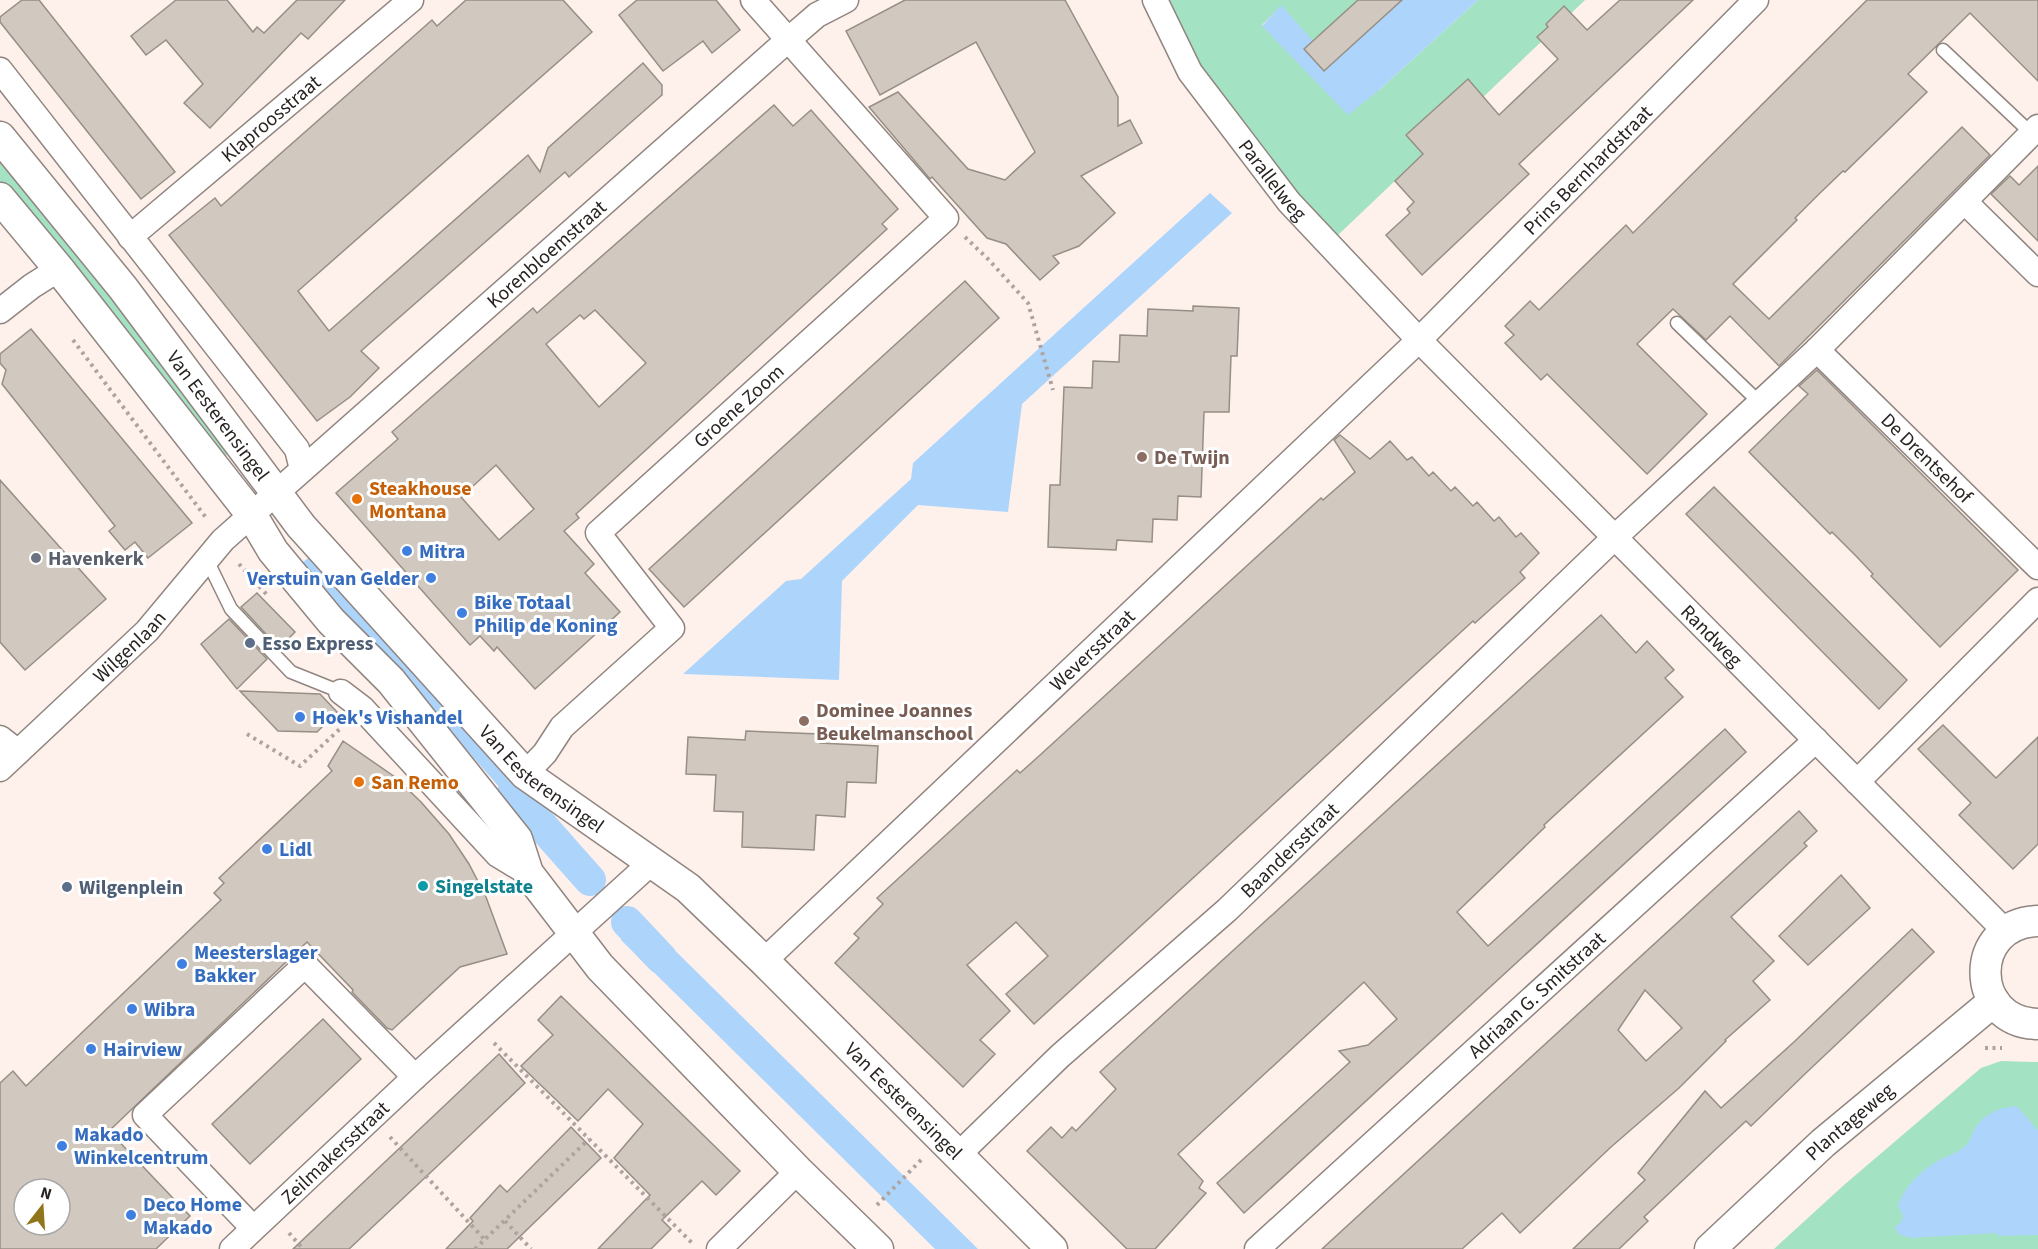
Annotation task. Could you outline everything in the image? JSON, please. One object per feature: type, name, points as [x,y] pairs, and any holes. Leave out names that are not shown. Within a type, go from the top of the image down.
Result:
[{"type":"street","name":"Klaproosstraat","points":[[130,237],[411,0]]},
{"type":"street","points":[[753,0],[946,218]]},
{"type":"street","name":"Korenbloemstraat","points":[[251,514],[788,40],[817,15],[846,0]]},
{"type":"street","name":"Parallelweg","points":[[1155,0],[1190,72],[1289,202],[1419,340]]},
{"type":"street","name":"Prins Bernhardstraat","points":[[1419,340],[1756,0]]},
{"type":"street","name":"Van Eesterensingel","points":[[0,70],[297,449],[302,469]]},
{"type":"street","points":[[1615,537],[1817,350],[2035,131]]},
{"type":"street","name":"Van Eesterensingel","points":[[0,137],[123,288],[302,526],[525,774],[688,888],[1052,1249]]},
{"type":"street","name":"Van Eesterensingel","points":[[0,198],[59,269],[251,514],[273,551],[331,621],[391,681],[517,839],[528,873],[600,967],[798,1171],[878,1249]]},
{"type":"street","points":[[1965,202],[2038,274]]},
{"type":"street","name":"Groene Zoom","points":[[525,774],[545,753],[562,727],[672,628],[598,532],[946,218]]},
{"type":"street","points":[[0,311],[32,286],[59,269]]},
{"type":"street","name":"Randweg","points":[[1419,340],[2005,931]]},
{"type":"street","name":"Weversstraat","points":[[764,961],[1419,340]]},
{"type":"street","name":"De Drentsehof","points":[[1817,350],[2038,567]]},
{"type":"street","name":"Wilgenlaan","points":[[0,769],[9,745],[147,631],[223,540],[251,514]]},
{"type":"street","name":"Baandersstraat","points":[[957,1156],[1060,1056],[1227,910],[1615,537]]},
{"type":"street","points":[[1857,782],[2038,600]]},
{"type":"street","name":"Van Eesterensingel","points":[[341,692],[362,708],[498,855],[528,873]]},
{"type":"street","name":"Adriaan G. Smitstraat","points":[[1257,1249],[1816,740]]},
{"type":"street","name":"Zeilmakersstraat","points":[[232,1249],[370,1118],[652,862]]},
{"type":"street","points":[[2038,921],[2025,922],[2005,931],[1992,946],[1986,964],[1986,984],[1994,1001],[2012,1017],[2027,1023],[2038,1024]]},
{"type":"street","points":[[253,1228],[145,1115],[305,965],[415,1077]]},
{"type":"street","name":"Plantageweg","points":[[1710,1249],[1823,1143],[1994,1001]]},
{"type":"street","points":[[718,1249],[798,1171]]},
{"type":"lane","points":[[1943,50],[2035,131]]},
{"type":"lane","points":[[1677,323],[1761,403]]},
{"type":"lane","points":[[207,560],[231,609],[291,672],[341,692]]},
{"type":"path","points":[[946,218],[1028,303],[1053,390]]},
{"type":"path","points":[[68,333],[237,562],[269,597]]},
{"type":"path","points":[[248,734],[300,766],[362,708]]},
{"type":"path","points":[[475,1022],[697,1249]]},
{"type":"path","points":[[370,1118],[383,1129],[484,1240]]},
{"type":"path","points":[[475,1249],[589,1139]]},
{"type":"path","points":[[875,1207],[916,1164]]},
{"type":"path","points":[[505,1221],[531,1249]]},
{"type":"green space","points":[[1168,0],[1390,0],[1327,58],[1281,6],[1262,25],[1379,90],[1478,0],[1585,0],[1338,235],[1262,157],[1230,115],[1202,71]]},
{"type":"green space","points":[[0,154],[237,448],[224,457],[0,181]]},
{"type":"green space","points":[[2001,1061],[2038,1062],[2038,1249],[1774,1249],[1844,1185],[1981,1068]]},
{"type":"water","points":[[1390,0],[1478,0],[1379,90],[1348,115],[1262,26],[1281,5],[1327,57]]},
{"type":"water","points":[[1210,193],[1232,213],[1022,404],[1008,512],[918,505],[842,581],[839,680],[683,674],[786,581],[801,579],[911,479],[913,463]]},
{"type":"water","points":[[312,555],[405,660],[394,669],[302,563]]},
{"type":"water","points":[[429,688],[548,821],[537,830],[419,696]]},
{"type":"water","points":[[643,919],[978,1249],[935,1249],[621,940],[623,932]]},
{"type":"water","points":[[2017,1106],[2038,1131],[2038,1235],[1998,1236],[1997,1233],[1911,1238],[1898,1234],[1895,1226],[1903,1218],[1898,1207],[1900,1200],[1918,1175],[1965,1146],[1978,1124],[1987,1116],[2004,1108]]},
{"type":"building","points":[[22,0],[39,0],[175,172],[141,199],[0,22],[0,17]]},
{"type":"building","points":[[176,0],[227,0],[253,32],[257,27],[264,33],[297,0],[345,0],[308,39],[301,33],[210,128],[184,103],[203,84],[166,40],[146,55],[131,36]]},
{"type":"building","points":[[466,0],[563,0],[592,32],[298,291],[329,331],[528,155],[540,172],[548,148],[643,63],[662,85],[662,95],[569,177],[565,172],[361,351],[379,368],[350,397],[317,421],[169,235],[215,198],[221,206],[432,20],[437,26]]},
{"type":"building","points":[[637,0],[716,0],[740,30],[712,53],[703,41],[663,71],[619,15]]},
{"type":"building","points":[[905,0],[1065,0],[1118,97],[1118,126],[1130,120],[1142,143],[1081,176],[1115,213],[1079,246],[1053,256],[1059,263],[1040,280],[1006,244],[987,238],[932,177],[930,179],[869,107],[898,92],[968,169],[1005,180],[1035,152],[976,42],[880,95],[846,31]]},
{"type":"building","points":[[1358,0],[1402,0],[1324,71],[1304,49]]},
{"type":"building","points":[[1620,0],[1693,0],[1519,164],[1529,174],[1422,275],[1386,235],[1410,213],[1407,209],[1414,202],[1395,181],[1423,154],[1406,135],[1468,79],[1499,115],[1558,59],[1537,37],[1564,6],[1587,30]]},
{"type":"building","points":[[1867,0],[2038,0],[2038,81],[1970,13],[1908,74],[1927,92],[1845,172],[1843,171],[1819,194],[1795,218],[1797,220],[1733,284],[1769,319],[1962,127],[1990,155],[1779,366],[1730,316],[1706,340],[1673,309],[1637,344],[1707,414],[1647,474],[1547,374],[1541,380],[1505,343],[1514,335],[1505,326],[1530,301],[1539,310],[1626,225],[1633,233]]},
{"type":"building","points":[[774,105],[793,126],[811,110],[898,209],[882,224],[887,229],[576,514],[579,518],[564,531],[594,564],[585,573],[620,612],[535,689],[497,647],[494,651],[480,636],[470,645],[336,493],[398,439],[392,432],[533,308],[537,313]],"holes":[[[595,310],[646,363],[599,407],[546,344],[580,315],[584,319]],[[496,465],[534,509],[499,540],[461,497]]]},
{"type":"building","points":[[2038,166],[2038,241],[1991,194],[2010,176],[2019,185]]},
{"type":"building","points":[[965,281],[999,318],[684,607],[649,569]]},
{"type":"building","points":[[1193,306],[1239,308],[1237,356],[1231,356],[1229,412],[1204,412],[1201,497],[1178,496],[1177,520],[1153,519],[1152,542],[1117,540],[1116,550],[1048,547],[1050,485],[1060,485],[1064,387],[1092,388],[1093,361],[1119,362],[1120,335],[1147,336],[1148,309],[1193,311]]},
{"type":"building","points":[[31,329],[192,523],[148,558],[135,542],[125,550],[109,531],[115,526],[2,384],[6,370],[0,363],[0,354]]},
{"type":"building","points":[[1817,370],[2018,570],[1940,647],[1871,576],[1873,574],[1857,557],[1832,532],[1830,534],[1749,452],[1808,394],[1799,386]]},
{"type":"building","points":[[1340,435],[1370,459],[1390,441],[1407,460],[1412,457],[1429,476],[1433,472],[1451,491],[1455,487],[1473,506],[1477,502],[1494,521],[1499,517],[1516,537],[1521,533],[1539,553],[1520,572],[1525,578],[1475,623],[1473,621],[1034,1024],[1006,994],[1048,956],[1016,922],[967,965],[1010,1011],[980,1040],[995,1054],[963,1087],[835,963],[859,938],[854,934],[883,904],[877,898],[1017,770],[1020,773],[1039,756],[1321,498],[1323,500],[1355,472],[1334,440]]},
{"type":"building","name":"Havenkerk","points":[[0,480],[106,599],[25,670],[0,642]]},
{"type":"building","points":[[1714,487],[1907,680],[1879,709],[1686,514]]},
{"type":"building","points":[[257,593],[295,632],[279,648],[241,607]]},
{"type":"building","points":[[1601,615],[1636,653],[1647,641],[1674,670],[1665,678],[1683,697],[1544,825],[1545,827],[1457,912],[1488,946],[1725,729],[1746,752],[1244,1213],[1217,1183],[1350,1062],[1339,1051],[1368,1045],[1397,1019],[1364,982],[1178,1154],[1203,1181],[1199,1188],[1206,1193],[1155,1249],[1127,1249],[1027,1151],[1051,1127],[1062,1138],[1072,1127],[1076,1131],[1116,1089],[1100,1072]]},
{"type":"building","points":[[229,619],[267,659],[237,689],[201,644]]},
{"type":"building","points":[[240,691],[320,694],[337,712],[317,732],[278,731]]},
{"type":"building","points":[[1943,725],[1996,778],[2038,737],[2038,844],[2013,869],[1959,815],[1971,803],[1918,749]]},
{"type":"building","points":[[746,731],[820,734],[820,743],[878,746],[876,783],[847,782],[845,817],[816,815],[814,850],[742,847],[743,812],[714,811],[716,775],[686,774],[688,737],[745,740]]},
{"type":"building","points":[[343,741],[395,777],[421,802],[449,834],[469,864],[486,897],[507,954],[460,967],[392,1030],[387,1028],[352,992],[353,990],[307,942],[109,1131],[190,1216],[156,1249],[0,1249],[0,1083],[13,1071],[26,1086],[221,900],[214,893],[224,883],[219,878],[332,771],[328,766]]},
{"type":"building","points":[[1799,811],[1817,831],[1804,843],[1807,846],[1731,917],[1774,961],[1753,981],[1770,1000],[1725,1040],[1679,1088],[1611,1147],[1520,1233],[1502,1213],[1462,1249],[1322,1249]],"holes":[[[1645,990],[1682,1028],[1646,1061],[1618,1030]]]},
{"type":"building","points":[[1841,875],[1870,908],[1808,965],[1779,936]]},
{"type":"building","points":[[1912,929],[1934,952],[1751,1126],[1746,1121],[1717,1148],[1644,1217],[1648,1221],[1619,1249],[1573,1249],[1645,1180],[1638,1173],[1705,1091],[1721,1108]]},
{"type":"building","points":[[561,996],[740,1171],[716,1195],[702,1181],[662,1220],[671,1229],[651,1249],[598,1249],[650,1195],[614,1158],[643,1124],[608,1089],[578,1121],[521,1066],[553,1035],[538,1020]]},
{"type":"building","points":[[323,1019],[361,1059],[250,1164],[212,1124]]},
{"type":"building","points":[[499,1054],[525,1083],[447,1157],[349,1249],[293,1249]]},
{"type":"building","points":[[571,1127],[601,1158],[507,1249],[446,1249],[473,1221],[470,1218],[500,1185],[507,1192]]},
{"type":"waterway","points":[[371,631],[452,725]]},
{"type":"waterway","points":[[513,793],[590,880]]},
{"type":"waterway","points":[[627,922],[661,958]]},
{"type":"place","name":"De Twijn","points":[[1142,457]]},
{"type":"place","name":"Steakhouse Montana","points":[[357,499]]},
{"type":"place","name":"Mitra","points":[[407,551]]},
{"type":"place","name":"Havenkerk","points":[[36,558]]},
{"type":"place","name":"Verstuin van Gelder","points":[[431,578]]},
{"type":"place","name":"Bike Totaal Philip de Koning","points":[[462,613]]},
{"type":"place","name":"Esso Express","points":[[250,643]]},
{"type":"place","name":"Hoek's Vishandel","points":[[300,717]]},
{"type":"place","name":"Dominee Joannes Beukelmanschool","points":[[804,721]]},
{"type":"place","name":"San Remo","points":[[359,782]]},
{"type":"place","name":"Lidl","points":[[267,849]]},
{"type":"place","name":"Singelstate","points":[[423,886]]},
{"type":"place","name":"Wilgenplein","points":[[67,887]]},
{"type":"place","name":"Meesterslager Bakker","points":[[182,964]]},
{"type":"place","name":"Wibra","points":[[132,1009]]},
{"type":"place","name":"Hairview","points":[[91,1049]]},
{"type":"place","name":"Makado Winkelcentrum","points":[[62,1146]]},
{"type":"place","name":"Deco Home Makado","points":[[131,1215]]}]
